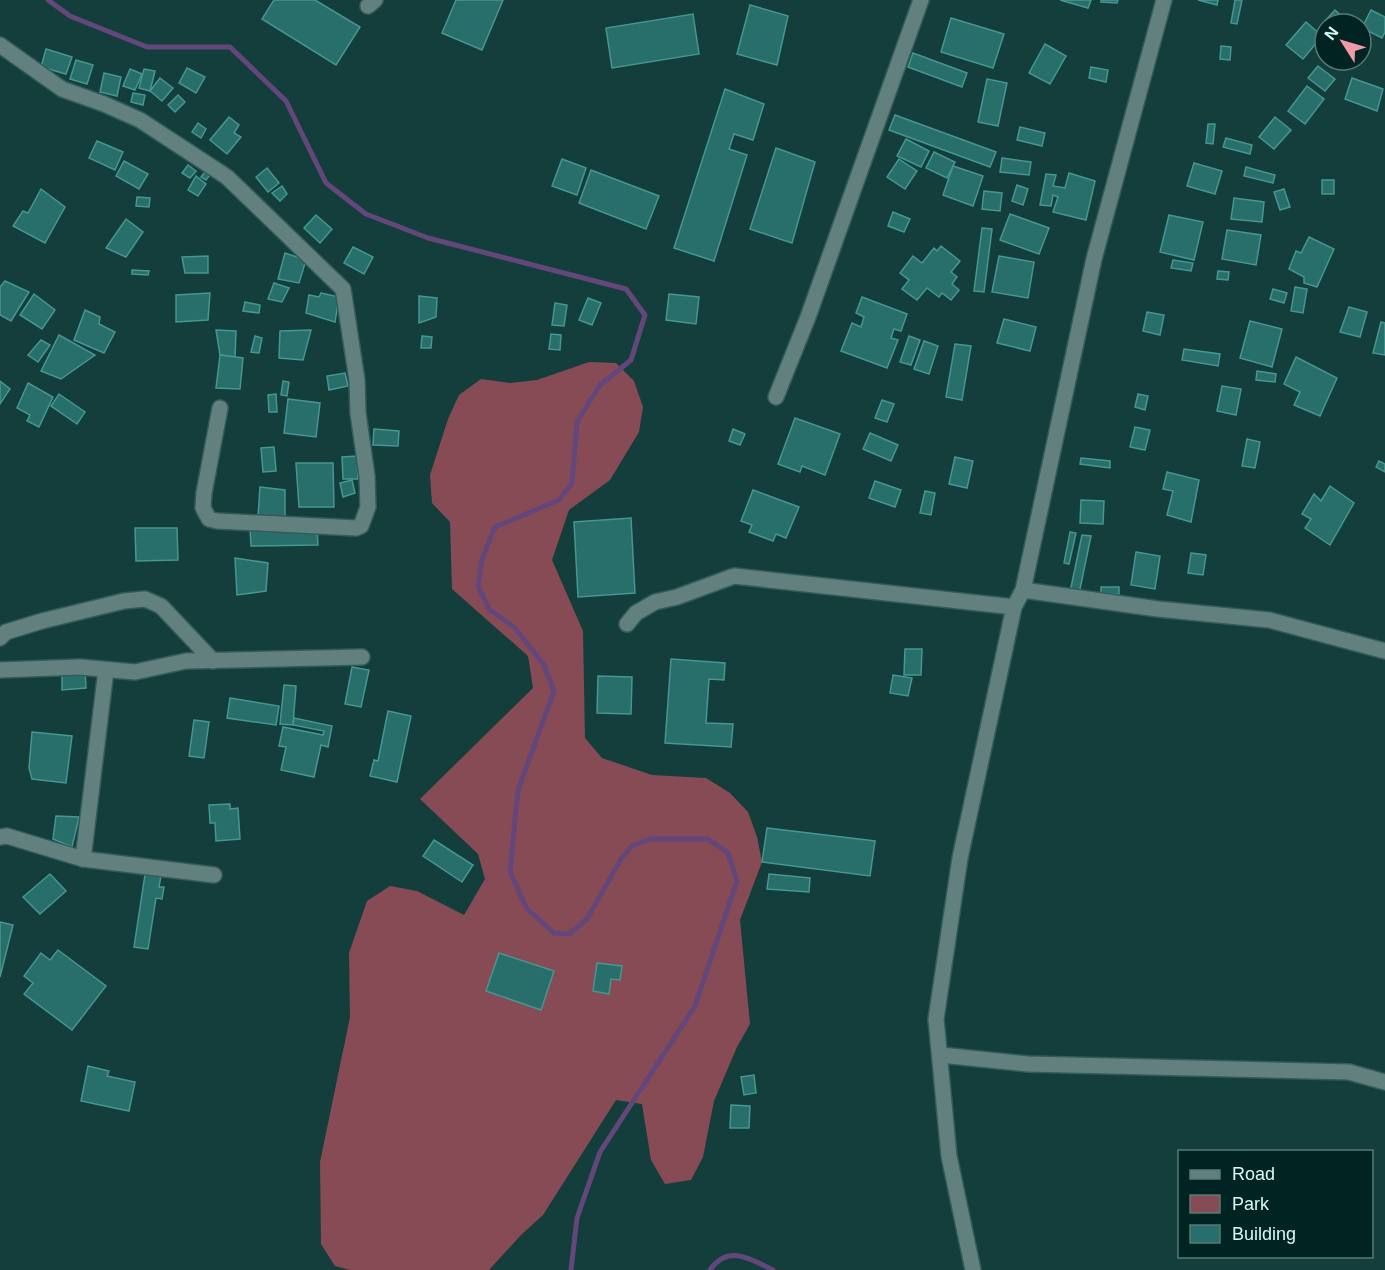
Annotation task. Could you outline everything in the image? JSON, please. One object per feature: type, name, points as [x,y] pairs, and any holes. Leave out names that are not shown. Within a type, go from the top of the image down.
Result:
[{"type":"street","points":[[776,397],[808,317],[921,0]]},
{"type":"street","points":[[973,1270],[949,1156],[936,1019],[960,858],[1014,607],[1023,590],[1094,259],[1164,0]]},
{"type":"street","points":[[0,45],[62,89],[140,120],[212,166],[227,177],[343,289],[357,380],[358,413],[367,476],[368,507],[361,526],[357,528],[209,519],[203,508],[204,493],[220,408]]},
{"type":"street","points":[[627,624],[636,613],[655,602],[676,597],[734,576],[1014,607]]},
{"type":"street","points":[[1023,590],[1158,609],[1269,620],[1385,651]]},
{"type":"street","points":[[0,638],[6,632],[42,621],[124,601],[145,599],[160,606],[213,661]]},
{"type":"street","points":[[0,670],[80,667],[135,672],[186,661],[363,657]]},
{"type":"street","points":[[83,859],[106,670]]},
{"type":"street","points":[[0,837],[7,836],[83,859],[213,875]]},
{"type":"street","points":[[941,1055],[1029,1064],[1349,1072],[1385,1082]]},
{"type":"green space","points":[[589,362],[616,363],[634,381],[643,407],[639,432],[610,480],[569,510],[552,560],[583,631],[585,738],[602,758],[652,775],[706,778],[730,793],[748,812],[757,837],[762,862],[740,920],[750,1024],[737,1047],[714,1101],[703,1157],[691,1180],[665,1184],[651,1160],[642,1104],[616,1100],[543,1215],[489,1270],[350,1270],[335,1266],[321,1244],[320,1162],[350,1017],[349,953],[367,901],[390,886],[417,891],[464,915],[485,879],[478,854],[420,799],[533,688],[528,656],[452,589],[450,522],[432,503],[430,475],[448,419],[459,395],[481,379],[510,383],[537,380]]},
{"type":"building","points":[[274,0],[315,0],[360,27],[336,65],[262,19]]},
{"type":"building","points":[[456,0],[503,0],[482,50],[442,33]]},
{"type":"building","points":[[1060,0],[1091,0],[1088,8]]},
{"type":"building","points":[[1101,0],[1118,0],[1117,3],[1101,2]]},
{"type":"building","points":[[1198,0],[1218,0],[1217,5]]},
{"type":"building","points":[[1235,0],[1242,0],[1237,24],[1231,23]]},
{"type":"building","points":[[750,5],[788,16],[777,65],[737,54]]},
{"type":"building","points":[[1371,10],[1385,17],[1385,32],[1382,38],[1373,34],[1373,12],[1370,12]]},
{"type":"building","points":[[693,14],[699,54],[612,68],[606,28]]},
{"type":"building","points":[[951,18],[1004,34],[993,68],[941,52]]},
{"type":"building","points":[[1306,22],[1313,28],[1313,47],[1303,59],[1286,45]]},
{"type":"building","points":[[1045,44],[1066,56],[1050,84],[1029,73]]},
{"type":"building","points":[[1221,46],[1231,47],[1230,60],[1220,59]]},
{"type":"building","points":[[46,49],[72,57],[66,74],[41,67]]},
{"type":"building","points":[[913,53],[967,73],[962,87],[908,67]]},
{"type":"building","points":[[76,60],[93,65],[87,84],[70,79]]},
{"type":"building","points":[[1091,67],[1108,70],[1106,82],[1089,78]]},
{"type":"building","points":[[187,68],[205,77],[196,93],[179,83]]},
{"type":"building","points":[[130,69],[142,74],[135,90],[123,86]]},
{"type":"building","points":[[144,69],[155,71],[150,91],[139,88]]},
{"type":"building","points":[[1313,72],[1326,72],[1335,79],[1325,91],[1308,78]]},
{"type":"building","points":[[104,73],[121,77],[117,96],[100,92]]},
{"type":"building","points":[[160,78],[173,88],[162,101],[150,91]]},
{"type":"building","points":[[1352,78],[1383,89],[1377,111],[1345,99]]},
{"type":"building","points":[[987,79],[1007,83],[998,126],[978,122]]},
{"type":"building","points":[[1307,86],[1324,99],[1305,124],[1288,111]]},
{"type":"building","points":[[725,89],[764,104],[753,140],[734,134],[729,149],[747,155],[714,261],[674,248]]},
{"type":"building","points":[[133,93],[145,95],[143,105],[131,102]]},
{"type":"building","points":[[178,95],[185,102],[175,112],[168,105]]},
{"type":"building","points":[[895,115],[996,152],[990,167],[889,130]]},
{"type":"building","points":[[229,117],[239,125],[234,133],[241,137],[227,154],[210,140]]},
{"type":"building","points":[[1275,117],[1291,130],[1274,149],[1259,137]]},
{"type":"building","points":[[198,123],[206,129],[201,138],[192,132]]},
{"type":"building","points":[[1208,124],[1215,124],[1213,144],[1206,143]]},
{"type":"building","points":[[1020,127],[1045,133],[1042,146],[1017,140]]},
{"type":"building","points":[[1226,138],[1252,145],[1250,154],[1223,147]]},
{"type":"building","points":[[906,139],[929,151],[921,167],[897,156]]},
{"type":"building","points":[[97,141],[123,152],[115,170],[89,158]]},
{"type":"building","points":[[776,148],[815,162],[792,243],[750,229]]},
{"type":"building","points":[[934,152],[955,162],[947,178],[926,168]]},
{"type":"building","points":[[1002,158],[1031,162],[1029,175],[1000,172]]},
{"type":"building","points":[[562,159],[586,168],[577,195],[552,186]]},
{"type":"building","points":[[899,159],[917,171],[905,189],[887,177]]},
{"type":"building","points":[[124,161],[148,174],[139,189],[116,176]]},
{"type":"building","points":[[1194,163],[1222,171],[1215,194],[1187,186]]},
{"type":"building","points":[[188,165],[196,171],[190,178],[182,173]]},
{"type":"building","points":[[953,166],[983,176],[973,206],[943,195]]},
{"type":"building","points":[[1246,167],[1275,175],[1273,183],[1244,176]]},
{"type":"building","points":[[208,168],[212,172],[206,180],[201,177]]},
{"type":"building","points":[[267,168],[279,183],[268,192],[256,177]]},
{"type":"building","points":[[591,170],[659,196],[646,229],[579,203]]},
{"type":"building","points":[[1069,173],[1095,181],[1086,220],[1053,212],[1058,197],[1053,195],[1051,206],[1040,205],[1046,174],[1056,175],[1053,186],[1065,188]]},
{"type":"building","points":[[196,176],[206,184],[198,196],[188,190]]},
{"type":"building","points":[[1322,180],[1334,180],[1334,194],[1322,194]]},
{"type":"building","points":[[1017,185],[1028,189],[1023,205],[1012,201]]},
{"type":"building","points":[[282,186],[287,194],[280,201],[272,193]]},
{"type":"building","points":[[41,189],[65,207],[45,243],[13,226],[23,211],[28,213]]},
{"type":"building","points":[[1284,189],[1290,207],[1280,210],[1274,192]]},
{"type":"building","points":[[984,191],[1002,193],[1000,211],[982,209]]},
{"type":"building","points":[[137,197],[150,198],[149,207],[136,206]]},
{"type":"building","points":[[1234,198],[1264,202],[1262,222],[1231,219]]},
{"type":"building","points":[[893,212],[910,219],[904,232],[888,226]]},
{"type":"building","points":[[1010,214],[1049,228],[1039,254],[1000,240]]},
{"type":"building","points":[[316,215],[332,229],[320,243],[304,228]]},
{"type":"building","points":[[1169,215],[1203,222],[1194,260],[1160,252]]},
{"type":"building","points":[[126,219],[143,232],[126,257],[106,248]]},
{"type":"building","points":[[982,228],[992,229],[984,292],[974,291]]},
{"type":"building","points":[[1227,230],[1261,235],[1256,265],[1222,259]]},
{"type":"building","points":[[1309,237],[1334,249],[1317,287],[1304,283],[1304,277],[1289,269],[1296,251],[1301,253]]},
{"type":"building","points":[[941,246],[960,261],[951,272],[957,277],[952,284],[959,290],[951,300],[942,293],[939,297],[927,288],[917,300],[902,289],[909,280],[900,273],[913,256],[922,263],[934,248],[937,251]]},
{"type":"building","points":[[353,247],[373,257],[364,274],[344,263]]},
{"type":"building","points":[[285,253],[306,260],[299,283],[278,279]]},
{"type":"building","points":[[208,256],[208,273],[185,273],[182,257]]},
{"type":"building","points":[[999,256],[1034,262],[1028,298],[992,292]]},
{"type":"building","points":[[1173,260],[1193,263],[1191,271],[1171,268]]},
{"type":"building","points":[[132,270],[149,271],[148,275],[132,274]]},
{"type":"building","points":[[1218,271],[1229,272],[1228,280],[1217,279]]},
{"type":"building","points":[[5,281],[29,292],[11,321],[0,315],[0,287]]},
{"type":"building","points":[[274,283],[289,288],[282,302],[268,299]]},
{"type":"building","points":[[1295,287],[1307,289],[1303,313],[1291,311]]},
{"type":"building","points":[[1273,289],[1287,293],[1284,303],[1270,299]]},
{"type":"building","points":[[210,293],[208,320],[176,322],[176,295]]},
{"type":"building","points":[[321,293],[339,297],[335,322],[306,313],[309,295],[319,297]]},
{"type":"building","points":[[34,294],[55,310],[42,329],[20,315]]},
{"type":"building","points":[[669,294],[699,297],[696,324],[666,320]]},
{"type":"building","points":[[419,296],[437,298],[436,317],[419,323]]},
{"type":"building","points":[[862,297],[907,314],[901,331],[894,329],[891,338],[898,340],[887,368],[841,351],[852,323],[861,327],[864,317],[856,313]]},
{"type":"building","points":[[588,298],[601,303],[592,325],[579,320]]},
{"type":"building","points":[[245,302],[260,305],[259,313],[243,311]]},
{"type":"building","points":[[555,303],[567,305],[564,326],[552,325]]},
{"type":"building","points":[[1349,307],[1367,312],[1360,337],[1340,332]]},
{"type":"building","points":[[85,310],[100,317],[99,324],[115,332],[104,353],[74,340]]},
{"type":"building","points":[[1147,312],[1164,315],[1160,335],[1143,331]]},
{"type":"building","points":[[1004,319],[1036,327],[1030,351],[997,343]]},
{"type":"building","points":[[1250,321],[1282,329],[1272,367],[1240,358]]},
{"type":"building","points":[[1381,322],[1385,323],[1385,355],[1373,353]]},
{"type":"building","points":[[216,330],[236,331],[235,357],[220,355]]},
{"type":"building","points":[[311,330],[303,360],[279,358],[280,331]]},
{"type":"building","points":[[551,334],[561,335],[560,350],[549,349]]},
{"type":"building","points":[[59,335],[95,355],[61,379],[41,371]]},
{"type":"building","points":[[255,336],[262,338],[259,353],[251,352]]},
{"type":"building","points":[[422,336],[432,337],[431,348],[421,348]]},
{"type":"building","points":[[909,336],[920,340],[911,365],[900,362]]},
{"type":"building","points":[[41,340],[50,345],[38,362],[28,355]]},
{"type":"building","points":[[924,341],[938,346],[929,374],[914,369]]},
{"type":"building","points":[[955,344],[971,346],[962,400],[946,397]]},
{"type":"building","points":[[1184,349],[1220,354],[1218,366],[1182,360]]},
{"type":"building","points":[[220,355],[243,358],[240,389],[216,388]]},
{"type":"building","points":[[1296,357],[1337,378],[1320,416],[1294,405],[1300,392],[1284,384]]},
{"type":"building","points":[[1257,371],[1276,374],[1275,382],[1256,380]]},
{"type":"building","points":[[345,373],[348,386],[329,390],[327,376]]},
{"type":"building","points":[[0,381],[10,389],[0,404]]},
{"type":"building","points":[[283,381],[289,382],[287,396],[281,395]]},
{"type":"building","points":[[28,383],[53,397],[39,427],[27,421],[30,415],[17,408]]},
{"type":"building","points":[[1222,386],[1241,389],[1236,415],[1217,411]]},
{"type":"building","points":[[59,394],[85,412],[77,424],[51,406]]},
{"type":"building","points":[[276,394],[277,412],[269,412],[268,395]]},
{"type":"building","points":[[1138,394],[1148,396],[1145,410],[1135,407]]},
{"type":"building","points":[[288,399],[320,403],[316,437],[284,433]]},
{"type":"building","points":[[882,400],[894,404],[887,422],[875,418]]},
{"type":"building","points":[[795,418],[840,434],[825,475],[802,466],[800,472],[778,464]]},
{"type":"building","points":[[1135,427],[1150,430],[1145,450],[1130,447]]},
{"type":"building","points":[[374,429],[399,431],[398,446],[373,445]]},
{"type":"building","points":[[733,429],[745,434],[740,445],[729,441]]},
{"type":"building","points":[[870,433],[898,445],[891,461],[863,449]]},
{"type":"building","points":[[1247,439],[1260,442],[1255,468],[1242,466]]},
{"type":"building","points":[[274,447],[276,471],[263,472],[261,448]]},
{"type":"building","points":[[357,456],[358,479],[343,479],[342,457]]},
{"type":"building","points":[[955,457],[973,461],[967,488],[949,484]]},
{"type":"building","points":[[1081,458],[1110,461],[1110,468],[1080,464]]},
{"type":"building","points":[[1379,461],[1385,464],[1385,472],[1376,467]]},
{"type":"building","points":[[296,463],[333,463],[334,507],[299,507]]},
{"type":"building","points":[[1167,472],[1199,480],[1191,522],[1167,515],[1173,491],[1163,489]]},
{"type":"building","points":[[352,480],[355,493],[343,497],[340,483]]},
{"type":"building","points":[[875,481],[901,490],[895,507],[869,498]]},
{"type":"building","points":[[1330,486],[1354,503],[1330,545],[1305,528],[1311,519],[1302,514],[1314,494],[1321,501]]},
{"type":"building","points":[[260,487],[285,490],[285,518],[258,517]]},
{"type":"building","points":[[753,490],[799,507],[786,538],[776,534],[773,541],[749,532],[752,525],[741,521]]},
{"type":"building","points":[[925,491],[935,493],[931,515],[920,513]]},
{"type":"building","points":[[1081,500],[1104,501],[1103,524],[1080,523]]},
{"type":"building","points":[[631,518],[635,593],[578,597],[574,522]]},
{"type":"building","points":[[317,526],[318,545],[251,546],[250,528]]},
{"type":"building","points":[[135,528],[177,528],[178,560],[136,561]]},
{"type":"building","points":[[1070,532],[1076,533],[1069,564],[1064,563]]},
{"type":"building","points":[[1082,535],[1091,536],[1079,594],[1070,592]]},
{"type":"building","points":[[1136,552],[1160,556],[1155,589],[1131,585]]},
{"type":"building","points":[[1191,553],[1206,555],[1203,575],[1188,573]]},
{"type":"building","points":[[235,558],[268,563],[266,591],[237,595]]},
{"type":"building","points":[[1101,587],[1119,587],[1119,594],[1101,595]]},
{"type":"building","points":[[905,649],[922,649],[921,675],[904,675]]},
{"type":"building","points":[[671,659],[725,663],[724,680],[709,679],[706,723],[733,724],[731,747],[665,743]]},
{"type":"building","points":[[352,667],[369,670],[361,707],[345,704]]},
{"type":"building","points":[[62,670],[85,670],[86,688],[62,690]]},
{"type":"building","points":[[893,675],[912,678],[908,696],[890,693]]},
{"type":"building","points":[[598,676],[632,677],[631,714],[597,713]]},
{"type":"building","points":[[284,685],[296,686],[293,725],[280,724]]},
{"type":"building","points":[[230,698],[279,706],[276,725],[227,718]]},
{"type":"building","points":[[388,711],[411,716],[397,782],[370,776],[374,760],[378,761]]},
{"type":"building","points":[[294,718],[332,726],[328,747],[321,745],[314,777],[281,770],[286,747],[279,746],[283,727],[323,735],[324,731],[293,725]]},
{"type":"building","points":[[194,720],[209,722],[204,758],[189,756]]},
{"type":"building","points":[[32,732],[72,736],[66,783],[32,779],[29,768]]},
{"type":"building","points":[[230,804],[230,809],[238,808],[240,839],[216,841],[215,823],[210,823],[209,805]]},
{"type":"building","points":[[56,816],[79,817],[72,847],[53,839]]},
{"type":"building","points":[[767,828],[875,841],[870,876],[762,862]]},
{"type":"building","points":[[434,840],[473,865],[462,882],[423,856]]},
{"type":"building","points":[[146,868],[162,870],[159,887],[164,887],[162,899],[156,898],[148,949],[134,947]]},
{"type":"building","points":[[50,874],[66,891],[40,914],[23,897]]},
{"type":"building","points":[[769,874],[810,878],[809,892],[767,889]]},
{"type":"building","points":[[0,922],[13,925],[0,977]]},
{"type":"building","points":[[58,950],[106,986],[72,1030],[24,994],[33,983],[24,976],[41,953],[50,960]]},
{"type":"building","points":[[499,953],[554,971],[541,1010],[486,991]]},
{"type":"building","points":[[597,963],[622,966],[620,980],[611,979],[609,994],[593,991]]},
{"type":"building","points":[[88,1066],[109,1071],[107,1076],[135,1082],[129,1111],[81,1101]]},
{"type":"building","points":[[754,1075],[756,1093],[744,1095],[741,1077]]},
{"type":"building","points":[[731,1105],[750,1106],[749,1128],[730,1128]]},
{"type":"waterway","points":[[48,0],[70,16],[147,47],[230,47],[286,101],[326,183],[366,214],[428,238],[626,289],[645,315],[631,360],[600,385],[577,422],[572,483],[559,500],[495,527],[482,559],[478,586],[489,609],[515,628],[544,665],[554,691],[518,790],[510,872],[527,909],[554,933],[569,934],[587,919],[621,859],[632,846],[650,839],[708,839],[728,853],[737,881],[695,1006],[600,1152],[577,1218],[571,1270]]},
{"type":"waterway","points":[[710,1270],[724,1257],[732,1256],[748,1258],[773,1270]]}]
